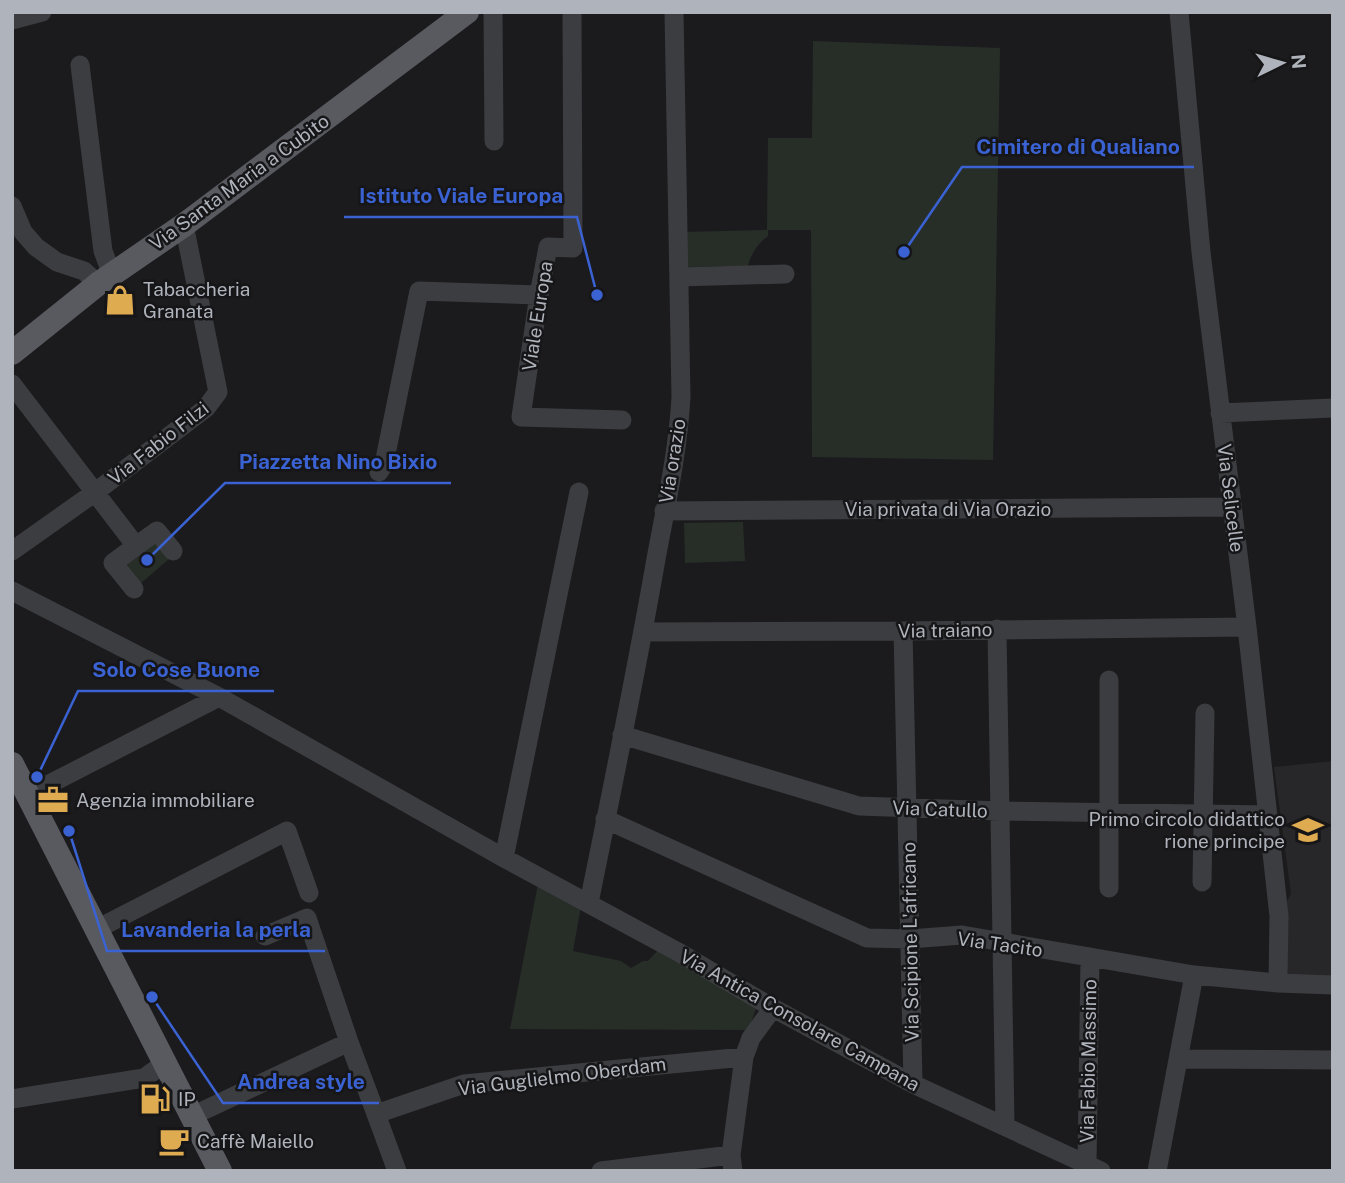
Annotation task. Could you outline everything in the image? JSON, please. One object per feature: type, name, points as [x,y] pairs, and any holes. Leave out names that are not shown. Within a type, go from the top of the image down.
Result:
[{"type":"main road","name":"Via Santa Maria a Cubito","points":[[12,353],[105,280],[184,225],[467,12]]},
{"type":"main road","points":[[12,764],[220,1171]]},
{"type":"street","points":[[12,20],[42,12]]},
{"type":"street","points":[[493,12],[494,141]]},
{"type":"street","name":"Viale Europa","points":[[572,12],[573,247],[548,247],[521,418],[622,420]]},
{"type":"street","name":"Via orazio","points":[[589,903],[643,632],[672,476],[680,416],[674,12]]},
{"type":"street","name":"Via Selicelle","points":[[1179,12],[1201,252],[1279,916],[1278,983]]},
{"type":"street","points":[[12,206],[23,232],[36,247],[57,262],[105,280],[80,65]]},
{"type":"street","name":"Via Fabio Filzi","points":[[94,493],[206,408],[218,392],[184,225]]},
{"type":"street","points":[[679,277],[785,274]]},
{"type":"street","points":[[379,472],[384,464],[419,292],[539,295]]},
{"type":"street","points":[[12,384],[136,546]]},
{"type":"street","points":[[1220,413],[1333,408]]},
{"type":"street","points":[[504,858],[579,492]]},
{"type":"street","points":[[12,551],[94,493]]},
{"type":"street","name":"Via privata di Via Orazio","points":[[664,511],[1232,508]]},
{"type":"street","points":[[134,589],[113,563],[157,531],[173,551]]},
{"type":"street","name":"Via Antica Consolare Campana","points":[[12,591],[219,698],[913,1084],[1094,1168]]},
{"type":"street","name":"Via traiano","points":[[643,632],[1247,627]]},
{"type":"street","points":[[997,629],[1005,1126]]},
{"type":"street","name":"Via Scipione L'africano","points":[[903,631],[913,1084]]},
{"type":"street","points":[[1109,680],[1109,888]]},
{"type":"street","points":[[28,795],[219,698]]},
{"type":"street","points":[[1202,882],[1205,713]]},
{"type":"street","name":"Via Catullo","points":[[622,735],[859,806],[1268,815]]},
{"type":"street","name":"Via Tacito","points":[[606,820],[867,937],[910,939],[962,936],[1194,975],[1333,985]]},
{"type":"street","points":[[97,929],[287,831],[309,893]]},
{"type":"street","points":[[265,936],[307,918],[397,1171]]},
{"type":"street","name":"Via Fabio Massimo","points":[[1090,957],[1094,1168]]},
{"type":"street","points":[[1157,1171],[1194,975]]},
{"type":"street","points":[[601,1171],[732,1163],[744,1056],[751,1038],[773,1008]]},
{"type":"street","points":[[192,1116],[349,1042]]},
{"type":"street","name":"Via Guglielmo Oberdam","points":[[376,1114],[464,1084],[744,1056]]},
{"type":"street","points":[[1178,1059],[1333,1059]]},
{"type":"street","points":[[12,1099],[144,1078],[165,1063]]},
{"type":"shaded area","points":[[813,41],[1000,48],[993,460],[812,457],[811,230],[768,230],[768,236],[755,249],[748,266],[685,267],[684,232],[767,230],[768,138],[812,138]]},
{"type":"shaded area","points":[[743,522],[745,561],[685,563],[684,523]]},
{"type":"shaded area","points":[[154,539],[169,559],[140,584],[124,562]]},
{"type":"shaded area","name":"Primo circolo didattico rione principe","points":[[1333,761],[1333,982],[1288,980],[1286,903],[1291,894],[1274,767]]},
{"type":"shaded area","points":[[538,884],[581,906],[573,951],[621,961],[631,968],[648,961],[659,949],[757,1005],[749,1030],[510,1029]]},
{"type":"place","name":"Cimitero di Qualiano","points":[[904,252]]},
{"type":"place","name":"Istituto Viale Europa","points":[[597,295]]},
{"type":"place","name":"Tabaccheria Granata","points":[[120,300]]},
{"type":"place","name":"Piazzetta Nino Bixio","points":[[147,560]]},
{"type":"place","name":"Solo Cose Buone","points":[[37,777]]},
{"type":"place","name":"Agenzia immobiliare","points":[[53,800]]},
{"type":"place","name":"Primo circolo didattico rione principe","points":[[1308,830]]},
{"type":"place","name":"Lavanderia la perla","points":[[69,831]]},
{"type":"place","name":"Andrea style","points":[[152,997]]},
{"type":"place","name":"IP","points":[[155,1099]]},
{"type":"place","name":"Caffè Maiello","points":[[174,1141]]}]
